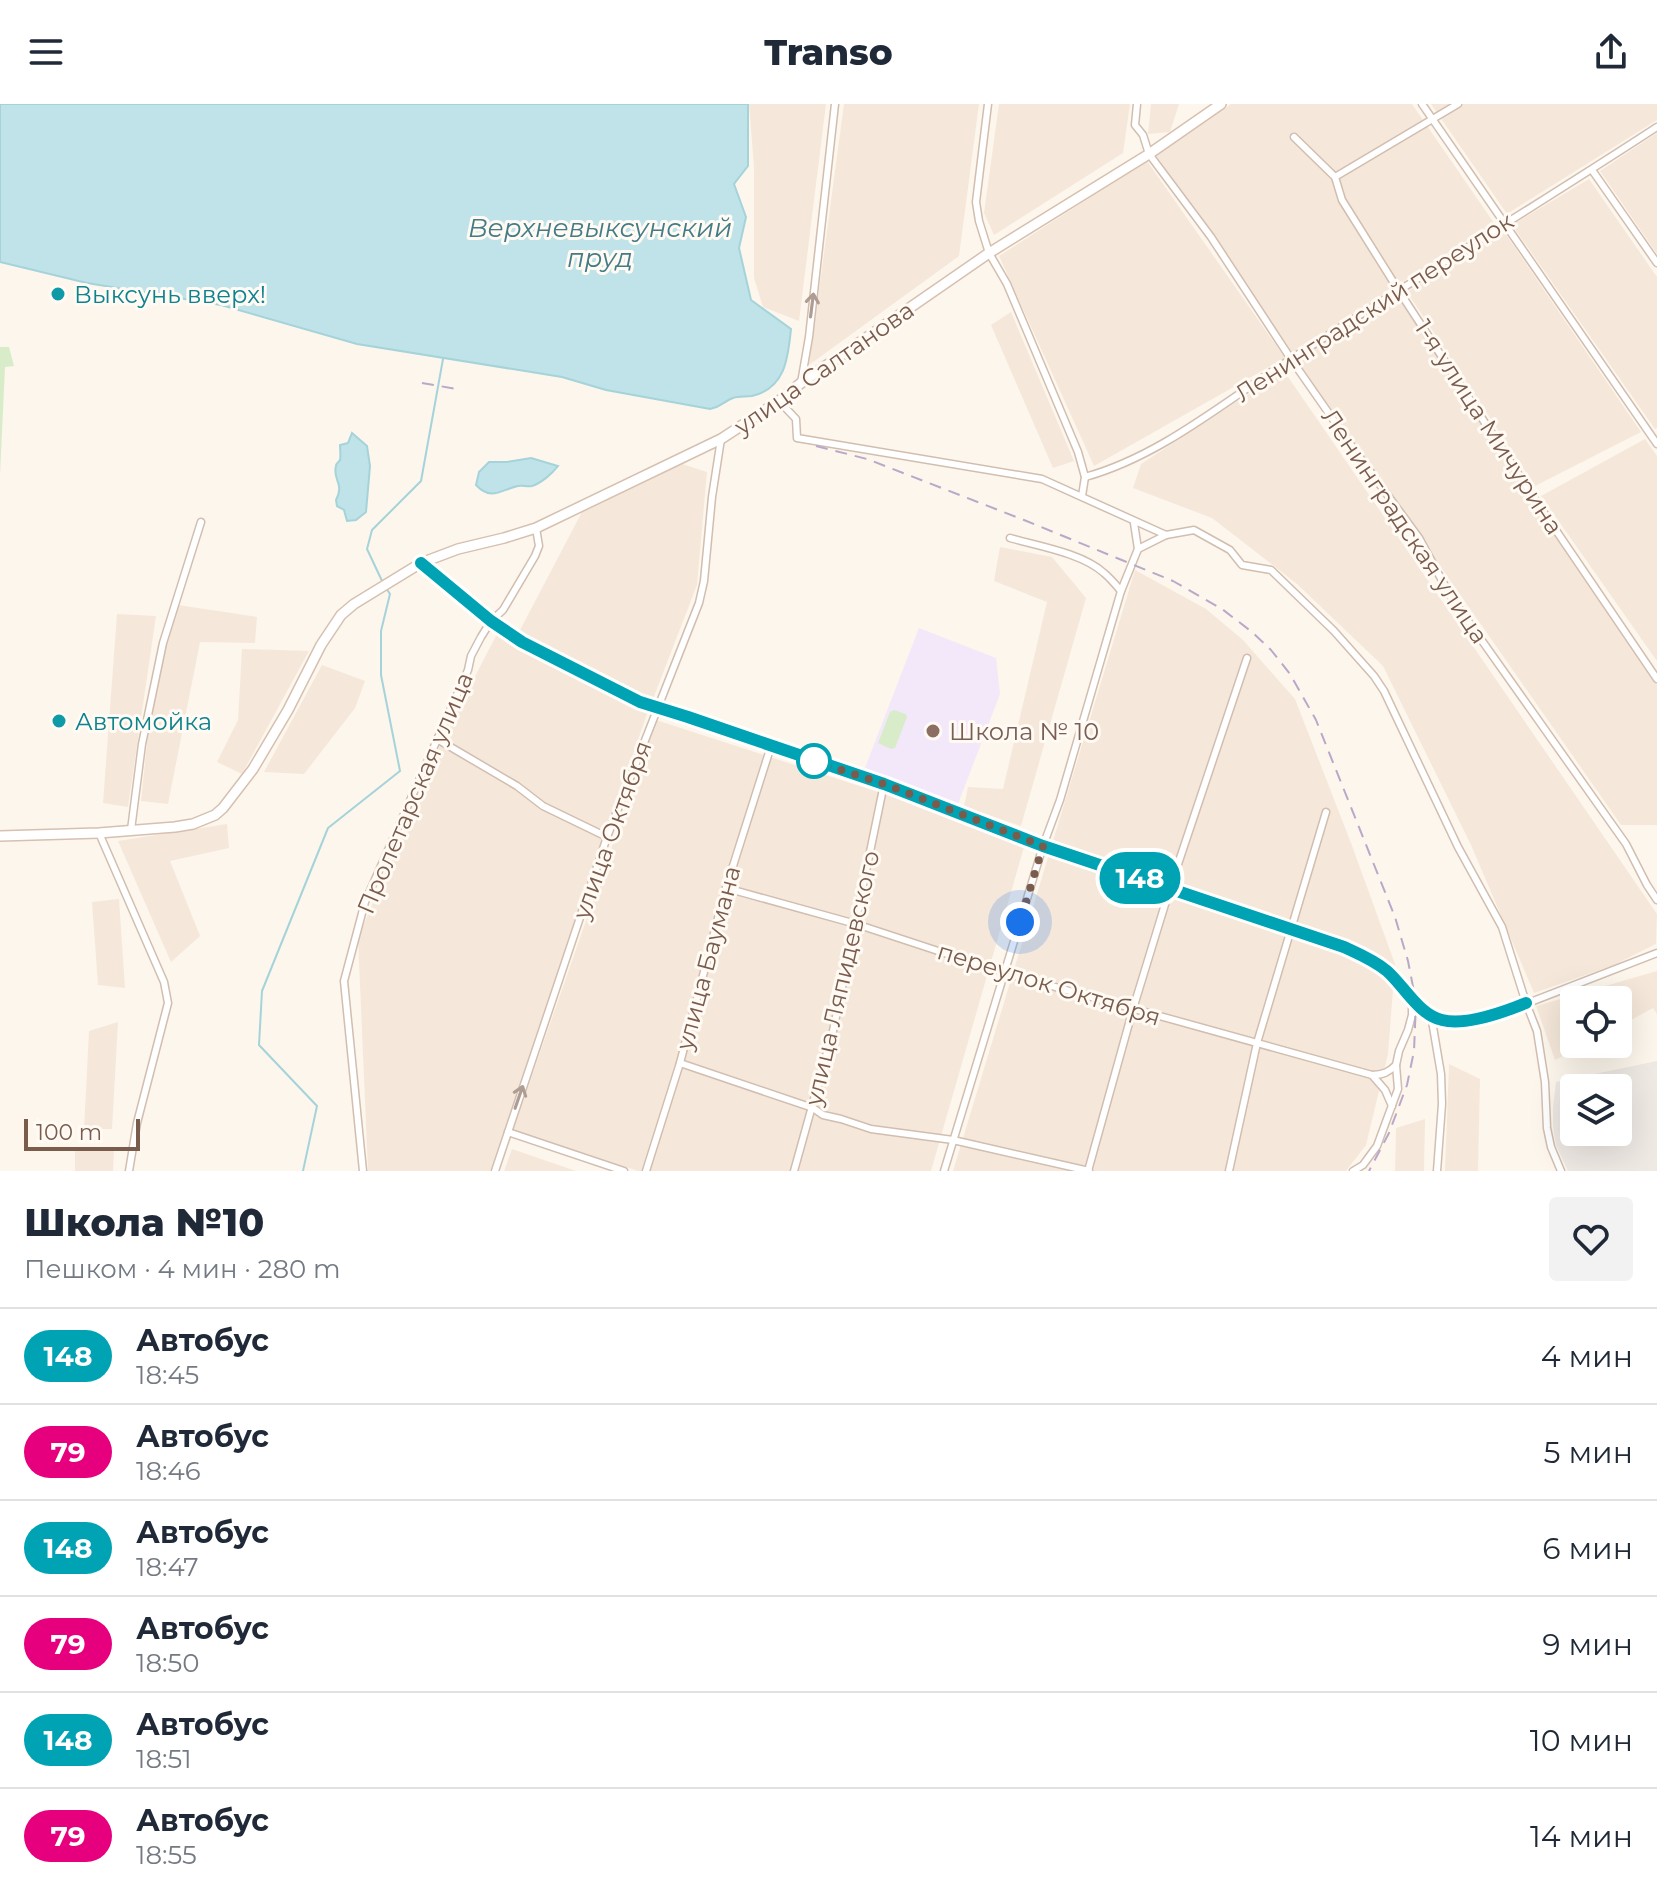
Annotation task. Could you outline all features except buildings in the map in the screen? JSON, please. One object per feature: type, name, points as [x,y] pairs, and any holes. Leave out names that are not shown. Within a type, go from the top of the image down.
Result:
[{"type":"main road","name":"улица Салтанова","points":[[0,836],[99,833],[193,824],[207,819],[223,808],[253,769],[341,615],[369,594],[421,563],[458,549],[536,528],[721,439],[989,253],[1149,154],[1221,104]]},
{"type":"street","points":[[801,383],[835,104]]},
{"type":"street","points":[[988,104],[976,202],[979,221],[989,253],[1007,284],[1078,452],[1085,477],[1082,496]]},
{"type":"street","name":"Ленинградская улица","points":[[1137,104],[1135,125],[1143,135],[1149,154],[1211,237],[1291,359],[1419,538],[1451,597],[1626,844],[1657,900]]},
{"type":"street","points":[[1422,104],[1657,444]]},
{"type":"street","points":[[1335,177],[1458,104]]},
{"type":"street","name":"Ленинградский переулок","points":[[1085,477],[1111,469],[1169,440],[1657,127]]},
{"type":"street","name":"1-я улица Мичурина","points":[[1294,137],[1335,177],[1342,200],[1399,291],[1657,679]]},
{"type":"street","points":[[1592,170],[1657,263]]},
{"type":"street","points":[[779,401],[796,419],[797,438],[1042,479],[1166,535]]},
{"type":"street","name":"улица Октября","points":[[495,1171],[607,837],[699,603],[721,439]]},
{"type":"street","points":[[131,830],[142,744],[163,643],[201,522]]},
{"type":"street","points":[[944,1171],[1043,846],[1060,800],[1121,591],[1138,549],[1134,523]]},
{"type":"street","name":"Пролетарская улица","points":[[363,1171],[344,981],[365,902],[468,670],[471,656],[535,556],[539,546],[536,528]]},
{"type":"street","points":[[1138,549],[1166,535],[1194,530],[1230,550],[1242,565],[1271,570],[1334,631],[1374,676],[1458,847],[1502,927],[1537,1031],[1551,1147],[1561,1171]]},
{"type":"street","points":[[1010,538],[1094,566],[1121,591]]},
{"type":"street","points":[[421,563],[491,621],[522,642],[657,708],[884,784],[1043,846],[1365,956],[1391,974],[1412,998],[1441,1020],[1467,1020],[1510,1010],[1657,953]]},
{"type":"street","points":[[680,1063],[813,1108],[823,1115],[871,1129],[953,1140],[1088,1171],[1170,888],[1247,658]]},
{"type":"street","points":[[437,739],[517,786],[543,806],[607,837]]},
{"type":"street","name":"улица Баумана","points":[[646,1171],[680,1063],[726,888],[771,746]]},
{"type":"street","name":"улица Ляпидевского","points":[[794,1171],[833,1031],[884,784]]},
{"type":"street","points":[[1229,1171],[1257,1043],[1326,812]]},
{"type":"street","points":[[99,833],[158,968],[168,1003],[137,1123],[129,1171]]},
{"type":"street","name":"переулок Октября","points":[[726,888],[856,924],[1005,973],[1372,1075]]},
{"type":"street","points":[[1353,1171],[1363,1165],[1377,1146],[1398,1089],[1396,1065],[1412,1015],[1412,998]]},
{"type":"street","points":[[1431,1015],[1441,1074],[1437,1171]]},
{"type":"street","points":[[1372,1075],[1381,1075],[1396,1065]]},
{"type":"street","points":[[1372,1075],[1385,1090],[1392,1106]]},
{"type":"street","points":[[508,1132],[624,1171]]},
{"type":"shaded area","points":[[749,104],[826,104],[799,321],[763,307],[754,278],[754,167]]},
{"type":"shaded area","points":[[844,104],[979,104],[959,256],[809,365]]},
{"type":"shaded area","points":[[999,104],[1130,104],[1123,153],[994,235],[984,213]]},
{"type":"shaded area","points":[[1151,104],[1179,104],[1170,132],[1148,134]]},
{"type":"shaded area","points":[[1231,104],[1412,104],[1494,223],[1292,353],[1156,155]]},
{"type":"shaded area","points":[[1431,104],[1657,104],[1657,120],[1507,214]]},
{"type":"shaded area","points":[[1657,133],[1657,254],[1600,171]]},
{"type":"shaded area","points":[[1147,161],[1285,358],[1094,466],[999,256]]},
{"type":"shaded area","points":[[1589,179],[1657,277],[1655,429],[1512,225]]},
{"type":"shaded area","points":[[1503,230],[1641,432],[1535,486],[1407,292]]},
{"type":"shaded area","points":[[1397,296],[1657,685],[1657,825],[1621,825],[1297,361]]},
{"type":"shaded area","points":[[1011,312],[1074,461],[1053,468],[991,325]]},
{"type":"shaded area","points":[[1284,371],[1657,914],[1656,944],[1614,965],[1534,993],[1471,845],[1383,666],[1297,584],[1212,518],[1133,488],[1141,464]]},
{"type":"shaded area","points":[[1645,439],[1657,456],[1657,661],[1541,496]]},
{"type":"shaded area","points":[[682,464],[707,472],[697,585],[653,699],[568,662],[519,632],[582,512]]},
{"type":"shaded area","points":[[1000,547],[1052,557],[1086,598],[1021,826],[964,807],[968,787],[1003,789],[1047,602],[994,581]]},
{"type":"shaded area","points":[[1135,570],[1206,609],[1243,640],[1295,699],[1395,964],[1388,1054],[1366,1145],[1346,1171],[953,1171]]},
{"type":"shaded area","points":[[178,605],[257,617],[255,643],[200,642],[168,804],[141,801],[150,714],[165,645]]},
{"type":"shaded area","points":[[117,614],[156,616],[128,807],[103,803]]},
{"type":"shaded area","name":"Школа № 10","points":[[919,628],[996,658],[1000,694],[958,804],[865,768]]},
{"type":"shaded area","points":[[497,634],[648,711],[490,1171],[368,1171],[358,938],[443,738]]},
{"type":"shaded area","points":[[242,649],[309,651],[242,774],[217,762],[238,720]]},
{"type":"shaded area","points":[[322,665],[365,681],[355,708],[304,774],[264,772]]},
{"type":"shaded area","points":[[656,720],[1026,840],[931,1171],[638,1171],[513,1130]]},
{"type":"shaded area","points":[[227,824],[229,848],[170,861],[200,936],[171,962],[118,841]]},
{"type":"shaded area","points":[[119,899],[125,988],[98,985],[92,902]]},
{"type":"shaded area","points":[[1657,971],[1657,1014],[1653,1008],[1632,1019],[1632,986],[1605,986]]},
{"type":"shaded area","points":[[1560,999],[1560,1057],[1555,1060],[1536,1006]]},
{"type":"shaded area","points":[[118,1022],[112,1129],[84,1129],[89,1031]]},
{"type":"shaded area","points":[[1657,1061],[1657,1171],[1568,1171],[1556,1145],[1553,1107],[1556,1082],[1560,1081],[1560,1146],[1632,1146],[1632,1074],[1594,1074]]},
{"type":"shaded area","points":[[1449,1064],[1480,1079],[1478,1171],[1445,1171]]},
{"type":"shaded area","points":[[1425,1119],[1424,1171],[1395,1171],[1396,1128]]},
{"type":"shaded area","points":[[75,1147],[114,1151],[113,1171],[75,1171]]},
{"type":"shaded area","points":[[512,1149],[576,1171],[504,1171]]},
{"type":"green space","points":[[0,347],[9,347],[14,366],[5,367],[0,475]]},
{"type":"green space","points":[[894,710],[907,717],[895,748],[891,749],[878,743],[890,712]]},
{"type":"water","name":"Верхневыксунский пруд","points":[[0,104],[748,104],[748,166],[734,184],[746,217],[739,248],[751,300],[791,329],[783,370],[772,386],[763,392],[733,398],[710,409],[606,390],[562,377],[357,344],[221,305],[87,283],[0,262]]},
{"type":"water","points":[[352,433],[367,446],[370,466],[366,512],[356,520],[347,521],[344,510],[337,506],[339,489],[335,471],[340,460],[340,445],[348,443]]},
{"type":"water","points":[[531,458],[558,466],[532,486],[518,486],[492,494],[476,485],[479,472],[489,462]]},
{"type":"waterway","points":[[383,583],[367,549],[372,530],[421,481],[443,359]]},
{"type":"waterway","points":[[303,1171],[317,1106],[259,1045],[262,991],[328,828],[400,771],[381,675],[381,631],[390,594],[386,588]]},
{"type":"railway","points":[[422,383],[457,389]]},
{"type":"railway","points":[[816,446],[867,459],[1173,581],[1222,609],[1252,632],[1290,674],[1316,720],[1395,917],[1416,1002],[1414,1051],[1407,1085],[1389,1133],[1369,1171]]},
{"type":"bus line","name":"148","points":[[421,563],[491,621],[522,642],[640,702],[878,782],[1043,846],[1344,947],[1381,966],[1422,1007],[1441,1020],[1483,1017],[1526,1003]]},
{"type":"place","name":"Выксунь вверх!","points":[[58,294]]},
{"type":"place","name":"Автомойка","points":[[59,721]]},
{"type":"place","name":"Школа № 10","points":[[933,731]]},
{"type":"route","points":[[814,761],[884,784],[1043,846],[1020,922]]}]
